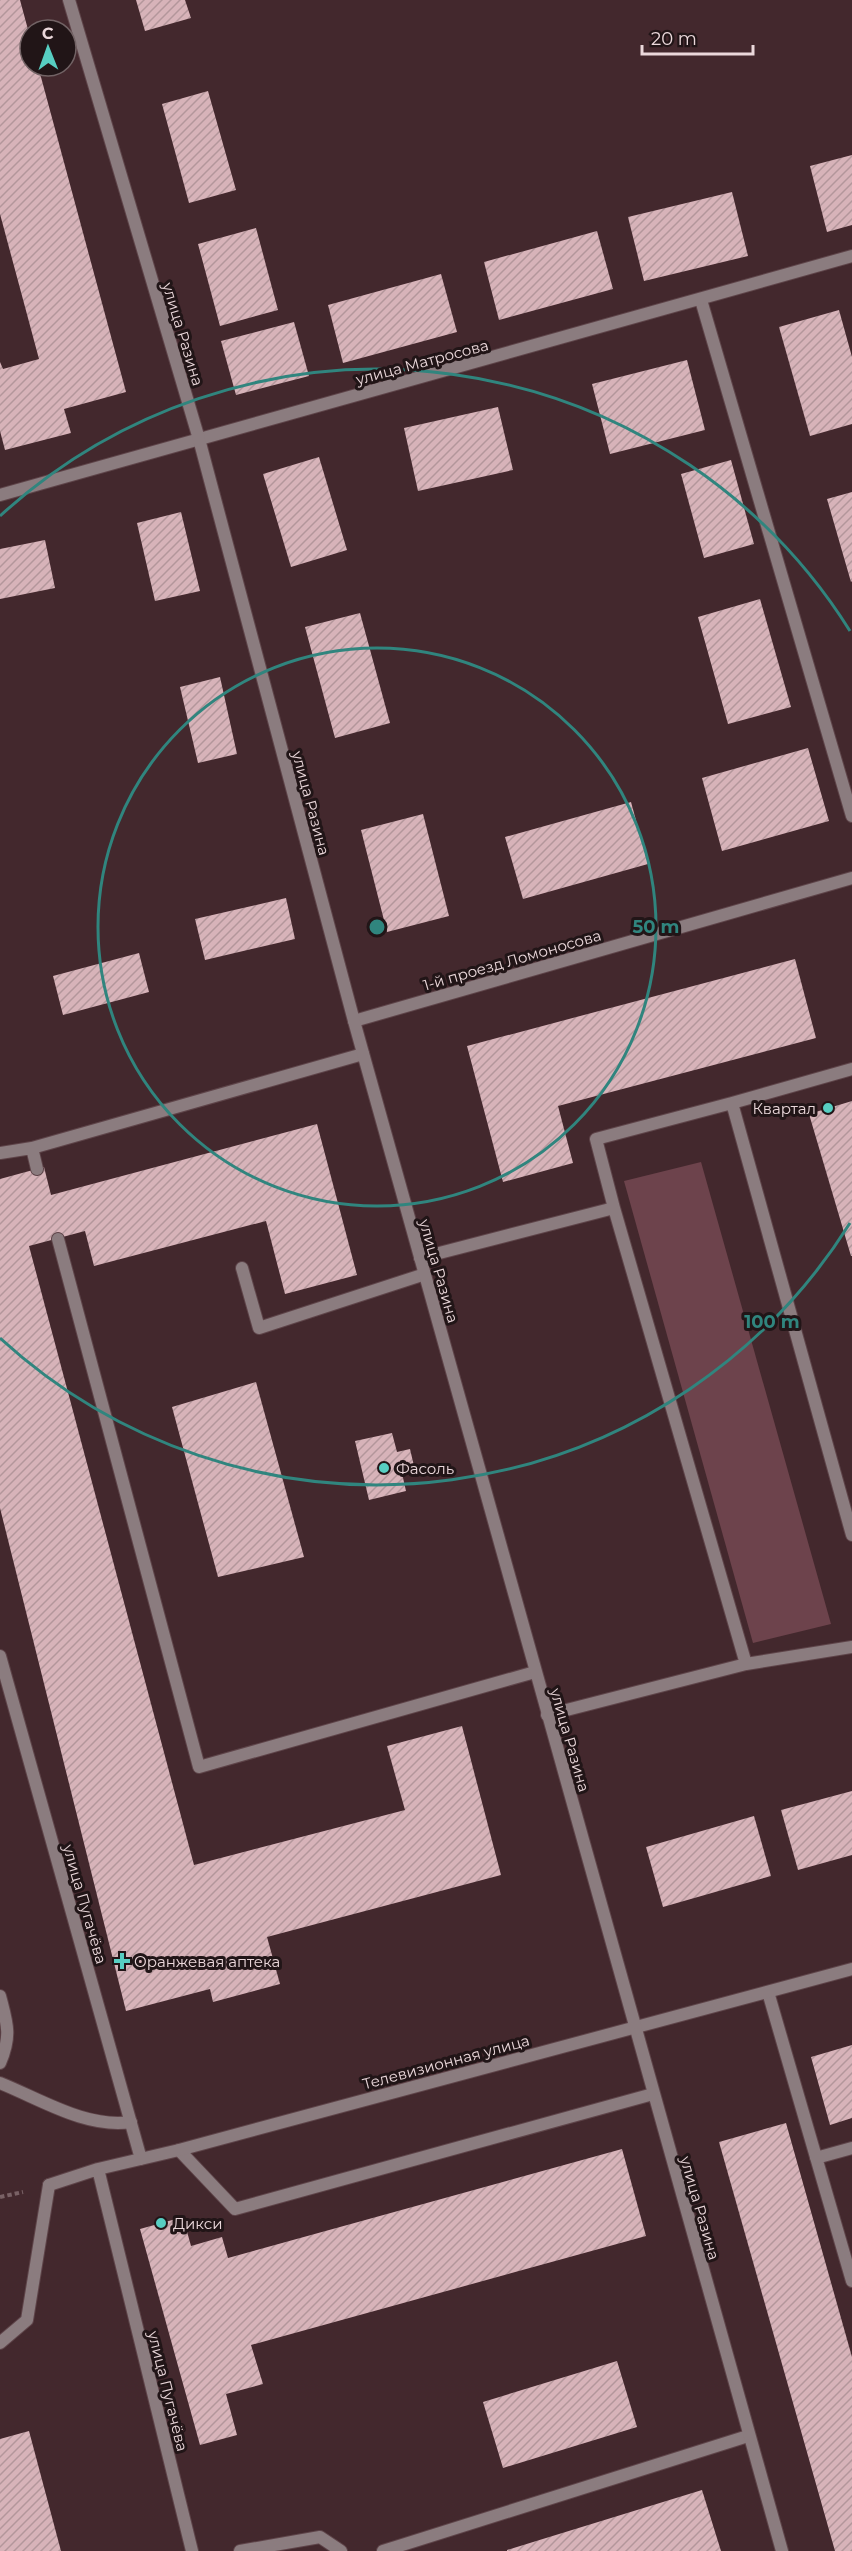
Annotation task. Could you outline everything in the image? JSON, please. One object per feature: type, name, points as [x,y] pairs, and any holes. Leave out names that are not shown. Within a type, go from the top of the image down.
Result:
[{"type":"street","name":"улица Разина","points":[[69,0],[199,439],[363,1054],[633,2027],[782,2551]]},
{"type":"street","name":"улица Матросова","points":[[0,495],[852,256]]},
{"type":"street","points":[[701,300],[852,816]]},
{"type":"street","name":"1-й проезд Ломоносова","points":[[354,1021],[852,878]]},
{"type":"street","points":[[0,1153],[32,1148],[363,1054]]},
{"type":"street","points":[[747,1664],[614,1208],[596,1138],[852,1069]]},
{"type":"street","points":[[732,1103],[852,1535]]},
{"type":"street","points":[[32,1148],[37,1169]]},
{"type":"street","points":[[420,1258],[614,1208]]},
{"type":"street","points":[[58,1239],[200,1767],[535,1672]]},
{"type":"street","points":[[242,1268],[259,1328],[424,1274]]},
{"type":"street","points":[[547,1714],[747,1664],[852,1647]]},
{"type":"street","name":"улица Пугачёва","points":[[0,1656],[141,2159]]},
{"type":"street","name":"Телевизионная улица","points":[[0,2343],[27,2320],[49,2185],[98,2169],[179,2150],[852,1969]]},
{"type":"street","points":[[768,1992],[852,2281]]},
{"type":"street","points":[[0,1996],[9,2041],[0,2063]]},
{"type":"street","points":[[0,2083],[92,2121],[113,2125],[131,2122]]},
{"type":"street","points":[[179,2150],[235,2209],[653,2094]]},
{"type":"street","points":[[816,2158],[852,2148]]},
{"type":"street","name":"улица Пугачёва","points":[[98,2169],[192,2551]]},
{"type":"street","points":[[383,2551],[748,2436]]},
{"type":"street","points":[[240,2551],[320,2536],[341,2551]]},
{"type":"shaded area","points":[[701,1162],[831,1624],[753,1643],[624,1181]]},
{"type":"building","points":[[0,0],[20,0],[25,18],[18,18],[18,78],[41,78],[126,392],[64,409],[71,433],[5,450],[0,431],[0,362],[3,369],[39,359],[0,214]]},
{"type":"building","points":[[136,0],[185,0],[191,18],[145,31]]},
{"type":"building","points":[[208,91],[236,190],[189,203],[162,104]]},
{"type":"building","points":[[852,155],[852,225],[827,232],[810,166]]},
{"type":"building","points":[[732,192],[748,256],[644,281],[628,217]]},
{"type":"building","points":[[256,228],[278,310],[220,326],[198,244]]},
{"type":"building","points":[[597,231],[613,289],[499,320],[484,262]]},
{"type":"building","points":[[441,274],[457,332],[343,363],[328,305]]},
{"type":"building","points":[[839,310],[852,357],[852,424],[810,436],[779,327]]},
{"type":"building","points":[[294,322],[309,376],[236,395],[221,341]]},
{"type":"building","points":[[687,360],[705,430],[610,454],[592,384]]},
{"type":"building","points":[[498,407],[513,470],[418,491],[404,428]]},
{"type":"building","points":[[319,457],[347,550],[291,567],[263,474]]},
{"type":"building","points":[[731,460],[754,544],[704,558],[681,474]]},
{"type":"building","points":[[852,492],[852,581],[851,582],[827,499]]},
{"type":"building","points":[[181,512],[200,591],[155,601],[137,523]]},
{"type":"building","points":[[45,540],[55,588],[0,599],[0,549]]},
{"type":"building","points":[[760,599],[791,707],[728,724],[698,617]]},
{"type":"building","points":[[360,613],[390,723],[335,738],[305,627]]},
{"type":"building","points":[[220,677],[237,754],[198,763],[180,687]]},
{"type":"building","points":[[808,748],[829,821],[722,851],[702,778]]},
{"type":"building","points":[[631,802],[648,864],[523,899],[505,837]]},
{"type":"building","points":[[423,814],[449,916],[387,932],[361,830]]},
{"type":"building","points":[[286,898],[295,939],[205,960],[195,919]]},
{"type":"building","points":[[139,953],[149,992],[63,1015],[53,976]]},
{"type":"building","points":[[795,959],[816,1038],[558,1106],[573,1163],[503,1182],[467,1046]]},
{"type":"building","points":[[852,1101],[852,1256],[851,1256],[809,1114]]},
{"type":"building","points":[[317,1124],[357,1275],[285,1294],[266,1221],[94,1266],[85,1231],[29,1246],[194,1865],[405,1810],[387,1746],[462,1726],[501,1875],[267,1937],[280,1984],[213,2002],[210,1989],[126,2011],[0,1508],[0,1179],[44,1167],[51,1195]]},
{"type":"building","points":[[256,1382],[304,1557],[218,1577],[172,1407]]},
{"type":"building","name":"Фасоль","points":[[392,1433],[397,1452],[410,1449],[414,1466],[401,1469],[406,1491],[369,1500],[355,1441]]},
{"type":"building","points":[[852,1791],[852,1855],[798,1870],[781,1810]]},
{"type":"building","points":[[754,1816],[771,1876],[663,1907],[646,1847]]},
{"type":"building","points":[[852,2045],[852,2118],[830,2125],[811,2057]]},
{"type":"building","points":[[786,2123],[852,2357],[852,2551],[835,2551],[719,2142]]},
{"type":"building","points":[[622,2149],[646,2236],[251,2345],[263,2384],[226,2394],[237,2435],[200,2445],[140,2229],[183,2217],[191,2246],[222,2237],[228,2258]]},
{"type":"building","points":[[617,2361],[637,2427],[503,2468],[483,2402]]},
{"type":"building","points":[[29,2431],[61,2551],[0,2551],[0,2439]]},
{"type":"building","points":[[702,2490],[721,2551],[507,2551],[507,2550]]},
{"type":"place","name":"Квартал","points":[[828,1108]]},
{"type":"place","name":"Фасоль","points":[[384,1468]]},
{"type":"place","name":"Оранжевая аптека","points":[[122,1961]]},
{"type":"place","name":"Дикси","points":[[161,2223]]}]
